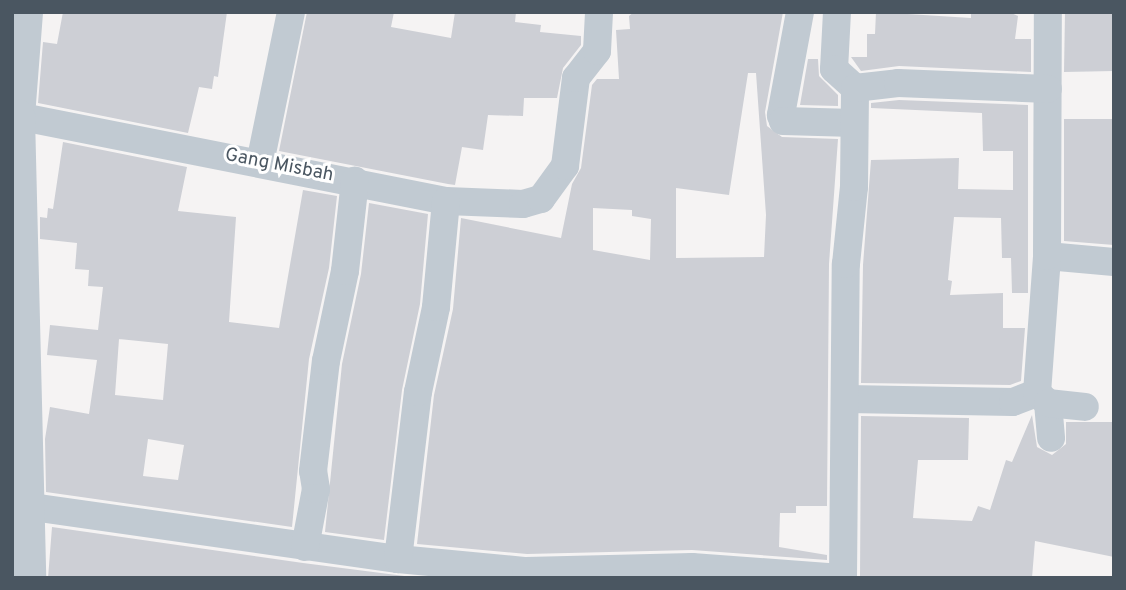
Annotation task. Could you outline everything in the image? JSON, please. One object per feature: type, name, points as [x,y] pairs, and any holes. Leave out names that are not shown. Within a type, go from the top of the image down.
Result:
[{"type":"street","points":[[26,12],[17,116],[21,512],[28,578]]},
{"type":"street","points":[[260,163],[291,12]]},
{"type":"street","name":"Gang Misbah","points":[[17,116],[446,201],[503,205],[541,199],[565,166],[571,146],[576,78],[597,51],[599,12]]},
{"type":"street","points":[[800,12],[782,118],[854,123]]},
{"type":"street","points":[[836,12],[834,69],[855,88],[898,83],[1048,89]]},
{"type":"street","points":[[1048,12],[1047,256],[1043,398],[1051,438]]},
{"type":"street","points":[[21,512],[147,520],[305,547],[526,571],[691,567],[842,578],[848,399],[846,264],[854,187],[855,88]]},
{"type":"street","points":[[305,547],[316,489],[313,471],[326,361],[345,271],[355,181]]},
{"type":"street","points":[[398,559],[418,392],[436,307],[446,201]]},
{"type":"street","points":[[1047,256],[1114,262]]},
{"type":"street","points":[[848,399],[1013,402],[1043,398],[1085,407]]},
{"type":"building","points":[[63,12],[227,12],[218,77],[214,76],[212,89],[199,87],[188,133],[38,103],[43,42],[57,44]]},
{"type":"building","points":[[307,12],[394,12],[391,27],[451,38],[455,12],[516,12],[515,22],[541,25],[540,32],[581,36],[581,45],[563,68],[557,98],[524,98],[523,116],[488,115],[483,150],[462,147],[455,185],[279,151]]},
{"type":"building","points":[[634,12],[783,12],[765,112],[767,126],[782,137],[838,139],[829,264],[827,506],[796,506],[796,513],[780,513],[779,547],[827,555],[827,560],[692,550],[527,554],[417,544],[434,395],[453,309],[461,218],[561,238],[572,184],[581,168],[592,85],[597,79],[619,79],[616,30],[630,29],[629,16]],"holes":[[[748,73],[756,73],[766,215],[764,257],[676,258],[676,188],[729,195]],[[593,208],[632,210],[632,216],[651,219],[650,260],[593,250]]]},
{"type":"building","points":[[876,12],[971,18],[971,12],[1009,12],[1018,16],[1015,39],[1031,39],[1031,72],[899,66],[861,71],[851,57],[867,57],[867,34],[875,34]]},
{"type":"building","points":[[1065,12],[1114,12],[1114,71],[1064,72]]},
{"type":"building","points":[[808,59],[818,59],[819,76],[838,95],[838,106],[800,105]]},
{"type":"building","points":[[899,100],[1028,105],[1028,293],[1012,293],[1011,258],[1002,258],[1001,218],[954,217],[948,280],[952,281],[950,295],[1003,293],[1003,328],[1025,328],[1021,381],[1010,385],[861,383],[863,265],[871,160],[959,158],[958,189],[1013,190],[1013,151],[983,151],[982,113],[871,108],[871,103]]},
{"type":"building","points":[[1064,119],[1114,119],[1114,245],[1064,241]]},
{"type":"building","points":[[63,142],[187,167],[178,211],[236,217],[229,322],[279,328],[303,190],[337,196],[329,268],[309,359],[292,527],[46,492],[45,439],[50,407],[89,414],[97,360],[47,355],[50,325],[98,330],[103,287],[88,286],[89,270],[75,269],[77,243],[40,239],[40,217],[47,218],[48,208],[53,209]],"holes":[[[119,339],[168,344],[163,400],[115,395]],[[148,439],[184,445],[178,480],[143,476]]]},
{"type":"building","points":[[369,203],[428,214],[420,304],[402,390],[384,540],[325,532],[342,364],[361,274]]},
{"type":"building","points":[[1032,415],[1037,447],[1052,455],[1066,444],[1066,422],[1114,422],[1114,557],[1035,541],[1032,578],[860,578],[861,416],[969,418],[968,460],[918,460],[913,518],[972,521],[978,506],[990,510],[1006,460],[1012,462]]},
{"type":"building","points":[[52,527],[303,563],[420,578],[48,578]]}]
